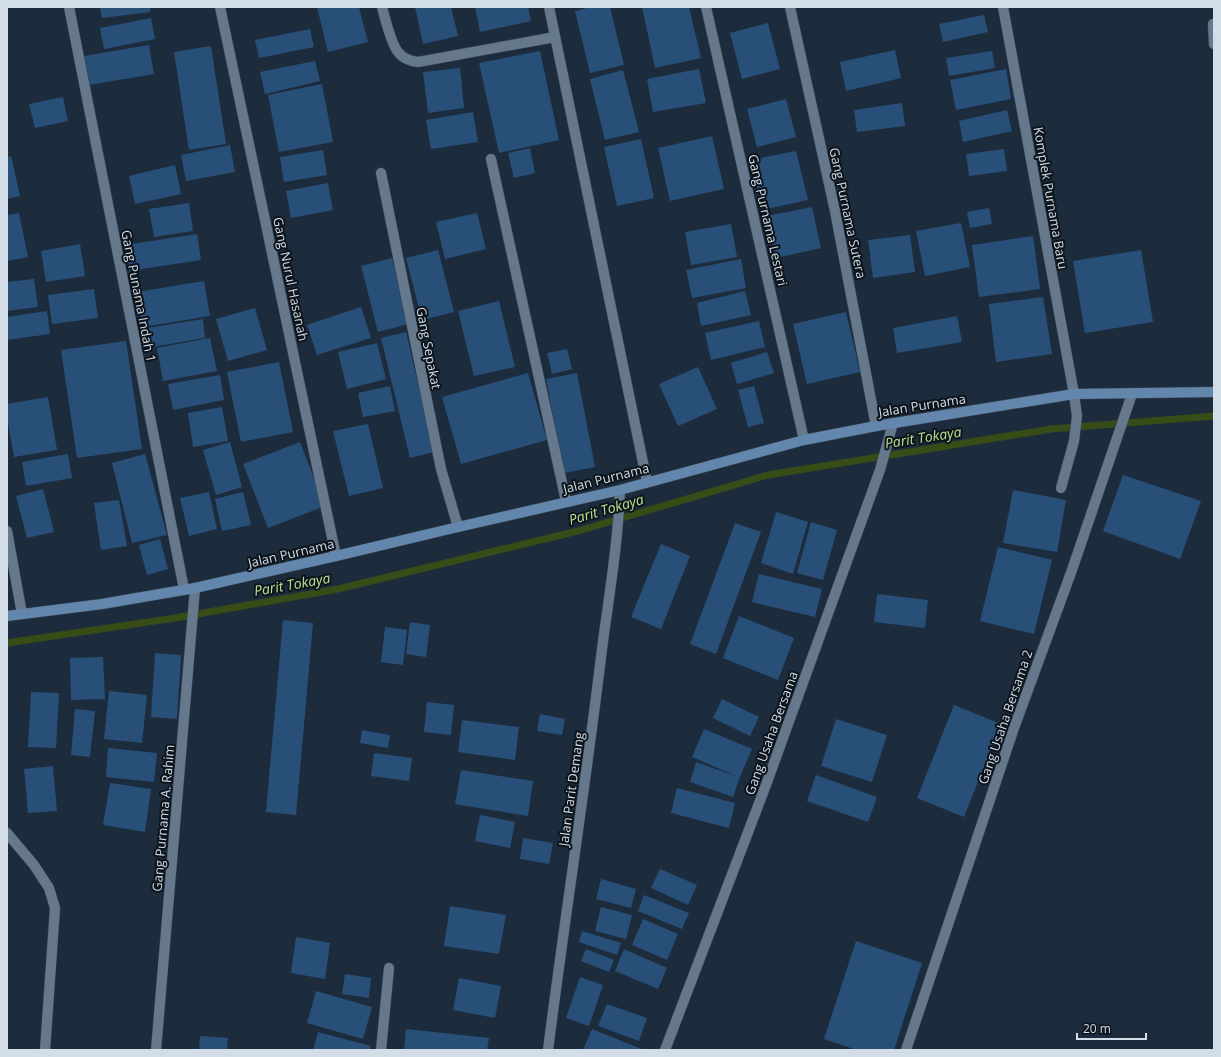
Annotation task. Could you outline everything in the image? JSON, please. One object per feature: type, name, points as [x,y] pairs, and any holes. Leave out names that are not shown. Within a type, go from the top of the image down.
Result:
[{"type":"street","name":"Gang Punama Indah 1","points":[[69,7],[184,589]]},
{"type":"street","name":"Gang Nurul Hasanah","points":[[220,7],[336,556]]},
{"type":"street","points":[[382,7],[397,51],[404,58],[412,61],[418,62],[555,37]]},
{"type":"street","points":[[549,7],[647,482]]},
{"type":"street","name":"Gang Purnama Lestari","points":[[706,7],[804,440]]},
{"type":"street","name":"Gang Purnama Sutera","points":[[790,7],[835,211],[876,426]]},
{"type":"street","name":"Komplek Purnama Baru","points":[[1003,7],[1077,416],[1074,441],[1061,488]]},
{"type":"street","points":[[1213,24],[1214,44]]},
{"type":"street","points":[[491,159],[566,501]]},
{"type":"street","name":"Gang Sepakat","points":[[381,173],[440,469],[458,526]]},
{"type":"street","name":"Jalan Purnama","points":[[7,616],[102,604],[195,588],[566,501],[620,490],[804,440],[876,426],[1074,394],[1131,399],[1214,392]]},
{"type":"street","name":"Gang Usaha Bersama 2","points":[[906,1050],[1014,728],[1072,570],[1131,399]]},
{"type":"street","name":"Gang Usaha Bersama","points":[[665,1050],[766,785],[880,470],[893,423]]},
{"type":"street","name":"Jalan Parit Demang","points":[[548,1050],[563,933],[595,713],[620,490]]},
{"type":"street","points":[[7,531],[22,614]]},
{"type":"street","name":"Gang Purnama A. Rahim","points":[[156,1050],[195,588]]},
{"type":"street","points":[[7,833],[34,865],[49,888],[55,908],[45,1050]]},
{"type":"street","points":[[381,1050],[390,968]]},
{"type":"building","points":[[100,7],[150,7],[150,12],[102,18]]},
{"type":"building","points":[[317,7],[359,7],[368,42],[328,52]]},
{"type":"building","points":[[415,7],[451,7],[458,36],[423,44]]},
{"type":"building","points":[[475,7],[528,7],[531,21],[480,32]]},
{"type":"building","points":[[591,7],[610,7],[624,65],[590,73],[575,11]]},
{"type":"building","points":[[642,7],[689,7],[701,58],[655,68]]},
{"type":"building","points":[[984,15],[988,32],[943,42],[939,24]]},
{"type":"building","points":[[151,18],[155,39],[104,49],[100,28]]},
{"type":"building","points":[[768,23],[780,69],[742,79],[730,33]]},
{"type":"building","points":[[310,29],[314,47],[259,58],[255,40]]},
{"type":"building","points":[[149,45],[154,74],[89,85],[84,56]]},
{"type":"building","points":[[211,46],[226,144],[189,150],[174,52]]},
{"type":"building","points":[[895,50],[901,78],[846,91],[840,62]]},
{"type":"building","points":[[540,51],[559,140],[499,153],[479,63]]},
{"type":"building","points":[[992,51],[995,68],[949,76],[946,58]]},
{"type":"building","points":[[315,61],[320,81],[265,94],[260,72]]},
{"type":"building","points":[[460,68],[464,108],[428,113],[423,72]]},
{"type":"building","points":[[699,69],[706,103],[653,112],[647,79]]},
{"type":"building","points":[[1006,69],[1011,99],[956,110],[950,80]]},
{"type":"building","points":[[623,70],[639,132],[605,140],[590,79]]},
{"type":"building","points":[[322,84],[333,142],[279,152],[268,95]]},
{"type":"building","points":[[63,97],[68,121],[35,128],[29,104]]},
{"type":"building","points":[[786,99],[796,137],[757,147],[747,109]]},
{"type":"building","points":[[902,103],[905,126],[857,132],[854,110]]},
{"type":"building","points":[[1007,110],[1012,131],[963,142],[959,121]]},
{"type":"building","points":[[473,112],[478,142],[431,149],[426,120]]},
{"type":"building","points":[[712,136],[724,189],[670,201],[658,148]]},
{"type":"building","points":[[641,139],[654,198],[617,206],[604,147]]},
{"type":"building","points":[[230,145],[235,172],[186,181],[181,155]]},
{"type":"building","points":[[530,148],[535,173],[514,178],[508,153]]},
{"type":"building","points":[[1004,149],[1007,171],[969,176],[966,154]]},
{"type":"building","points":[[323,150],[327,175],[284,182],[280,157]]},
{"type":"building","points":[[796,151],[808,200],[762,210],[751,160]]},
{"type":"building","points":[[11,156],[20,196],[7,199],[7,157]]},
{"type":"building","points":[[175,165],[181,194],[135,204],[129,176]]},
{"type":"building","points":[[328,183],[333,210],[291,218],[286,191]]},
{"type":"building","points":[[189,203],[193,231],[154,237],[149,209]]},
{"type":"building","points":[[812,207],[821,248],[776,258],[767,216]]},
{"type":"building","points":[[989,208],[992,224],[970,228],[967,212]]},
{"type":"building","points":[[19,213],[28,257],[7,261],[7,215]]},
{"type":"building","points":[[477,213],[486,249],[445,259],[436,222]]},
{"type":"building","points":[[961,223],[970,267],[925,276],[916,231]]},
{"type":"building","points":[[731,224],[737,257],[691,265],[685,232]]},
{"type":"building","points":[[197,234],[201,260],[129,271],[125,245]]},
{"type":"building","points":[[910,235],[915,272],[873,278],[868,240]]},
{"type":"building","points":[[1033,236],[1040,289],[979,297],[972,245]]},
{"type":"building","points":[[80,244],[85,276],[46,282],[41,251]]},
{"type":"building","points":[[438,250],[454,312],[422,320],[406,258]]},
{"type":"building","points":[[1141,250],[1153,322],[1085,333],[1073,261]]},
{"type":"building","points":[[392,258],[408,324],[378,332],[361,266]]},
{"type":"building","points":[[741,259],[746,288],[692,298],[686,270]]},
{"type":"building","points":[[34,279],[38,307],[7,311],[7,282]]},
{"type":"building","points":[[204,281],[210,316],[142,327],[137,292]]},
{"type":"building","points":[[94,289],[98,318],[52,324],[48,295]]},
{"type":"building","points":[[745,291],[751,315],[701,326],[697,303]]},
{"type":"building","points":[[1043,297],[1052,354],[996,362],[989,304]]},
{"type":"building","points":[[499,301],[515,367],[474,376],[458,311]]},
{"type":"building","points":[[361,307],[371,338],[317,355],[307,325]]},
{"type":"building","points":[[255,308],[267,350],[228,361],[216,319]]},
{"type":"building","points":[[47,311],[50,334],[7,340],[7,317]]},
{"type":"building","points":[[846,312],[860,372],[807,384],[793,324]]},
{"type":"building","points":[[957,316],[962,342],[897,353],[893,328]]},
{"type":"building","points":[[203,319],[205,338],[152,347],[148,328]]},
{"type":"building","points":[[759,321],[765,347],[711,360],[705,333]]},
{"type":"building","points":[[406,332],[434,452],[410,458],[381,338]]},
{"type":"building","points":[[210,338],[217,371],[163,381],[157,348]]},
{"type":"building","points":[[126,341],[142,449],[77,458],[61,350]]},
{"type":"building","points":[[377,343],[386,379],[347,389],[338,352]]},
{"type":"building","points":[[567,349],[572,369],[552,374],[547,353]]},
{"type":"building","points":[[767,352],[774,373],[737,384],[731,363]]},
{"type":"building","points":[[279,362],[293,432],[241,442],[227,372]]},
{"type":"building","points":[[698,367],[717,409],[678,426],[659,384]]},
{"type":"building","points":[[528,373],[547,440],[461,464],[442,397]]},
{"type":"building","points":[[577,373],[595,467],[564,473],[546,379]]},
{"type":"building","points":[[220,375],[224,400],[173,410],[168,384]]},
{"type":"building","points":[[390,386],[395,411],[363,417],[358,393]]},
{"type":"building","points":[[754,386],[764,423],[748,427],[738,390]]},
{"type":"building","points":[[48,397],[57,450],[14,457],[7,417],[7,404]]},
{"type":"building","points":[[222,407],[228,441],[193,447],[188,413]]},
{"type":"building","points":[[368,424],[383,488],[349,496],[333,431]]},
{"type":"building","points":[[230,442],[242,487],[216,495],[203,450]]},
{"type":"building","points":[[300,442],[325,506],[268,528],[243,464]]},
{"type":"building","points":[[68,454],[72,478],[26,486],[22,462]]},
{"type":"building","points":[[145,454],[167,535],[132,543],[112,463]]},
{"type":"building","points":[[1123,475],[1201,501],[1180,559],[1103,531]]},
{"type":"building","points":[[43,489],[54,532],[27,538],[16,496]]},
{"type":"building","points":[[1013,490],[1066,500],[1057,552],[1003,543]]},
{"type":"building","points":[[209,492],[217,529],[189,536],[180,498]]},
{"type":"building","points":[[243,492],[251,525],[222,531],[215,499]]},
{"type":"building","points":[[119,500],[127,546],[101,550],[94,503]]},
{"type":"building","points":[[776,512],[808,522],[793,574],[761,563]]},
{"type":"building","points":[[811,522],[837,530],[823,580],[797,573]]},
{"type":"building","points":[[735,523],[761,532],[716,654],[690,644]]},
{"type":"building","points":[[160,539],[168,569],[147,575],[139,545]]},
{"type":"building","points":[[661,544],[690,556],[661,629],[631,617]]},
{"type":"building","points":[[998,547],[1052,560],[1034,634],[980,621]]},
{"type":"building","points":[[759,574],[822,589],[815,617],[752,602]]},
{"type":"building","points":[[877,594],[928,600],[925,628],[874,622]]},
{"type":"building","points":[[739,616],[794,638],[778,680],[723,658]]},
{"type":"building","points":[[283,620],[313,623],[296,815],[266,812]]},
{"type":"building","points":[[410,622],[430,625],[426,657],[406,654]]},
{"type":"building","points":[[385,627],[407,630],[403,665],[381,662]]},
{"type":"building","points":[[155,653],[181,655],[177,719],[151,717]]},
{"type":"building","points":[[103,657],[105,699],[71,700],[70,658]]},
{"type":"building","points":[[109,691],[147,695],[142,743],[104,739]]},
{"type":"building","points":[[31,692],[59,693],[56,748],[28,747]]},
{"type":"building","points":[[722,699],[759,717],[750,736],[713,718]]},
{"type":"building","points":[[427,702],[454,705],[451,735],[424,732]]},
{"type":"building","points":[[954,705],[1001,724],[964,817],[917,798]]},
{"type":"building","points":[[75,709],[95,711],[90,757],[71,755]]},
{"type":"building","points":[[540,714],[565,719],[562,735],[537,731]]},
{"type":"building","points":[[836,719],[887,735],[872,782],[821,766]]},
{"type":"building","points":[[462,720],[519,727],[515,760],[458,752]]},
{"type":"building","points":[[704,729],[752,749],[733,797],[690,782],[696,762],[738,777],[692,757]]},
{"type":"building","points":[[362,730],[390,735],[388,748],[360,743]]},
{"type":"building","points":[[108,748],[157,753],[154,782],[106,777]]},
{"type":"building","points":[[374,753],[412,758],[409,781],[371,776]]},
{"type":"building","points":[[53,766],[57,811],[28,813],[24,769]]},
{"type":"building","points":[[461,770],[533,781],[528,816],[455,804]]},
{"type":"building","points":[[816,775],[877,797],[868,822],[807,801]]},
{"type":"building","points":[[110,783],[151,789],[145,832],[103,825]]},
{"type":"building","points":[[677,788],[735,803],[729,828],[671,813]]},
{"type":"building","points":[[480,815],[515,822],[510,848],[475,841]]},
{"type":"building","points":[[523,838],[553,843],[549,864],[520,859]]},
{"type":"building","points":[[660,869],[697,885],[688,905],[651,888]]},
{"type":"building","points":[[601,879],[636,889],[631,908],[596,899]]},
{"type":"building","points":[[644,895],[689,913],[682,929],[638,911]]},
{"type":"building","points":[[450,906],[506,915],[499,954],[444,946]]},
{"type":"building","points":[[601,907],[632,915],[626,939],[595,931]]},
{"type":"building","points":[[643,919],[678,934],[667,960],[632,945]]},
{"type":"building","points":[[582,931],[621,943],[617,955],[579,942]]},
{"type":"building","points":[[296,937],[330,943],[325,979],[291,973]]},
{"type":"building","points":[[856,941],[922,963],[894,1050],[857,1050],[824,1039]]},
{"type":"building","points":[[586,949],[614,960],[609,972],[581,961]]},
{"type":"building","points":[[624,949],[667,968],[658,989],[615,971]]},
{"type":"building","points":[[345,974],[371,978],[369,998],[342,994]]},
{"type":"building","points":[[580,977],[603,985],[589,1026],[566,1018]]},
{"type":"building","points":[[459,978],[501,986],[495,1018],[453,1010]]},
{"type":"building","points":[[316,991],[372,1007],[363,1039],[307,1023]]},
{"type":"building","points":[[607,1004],[647,1018],[639,1041],[598,1026]]},
{"type":"building","points":[[406,1029],[489,1038],[487,1050],[404,1050]]},
{"type":"building","points":[[592,1029],[644,1050],[583,1050]]},
{"type":"building","points":[[318,1032],[371,1046],[370,1050],[313,1050]]},
{"type":"building","points":[[200,1036],[228,1038],[227,1050],[199,1050]]},
{"type":"waterway","name":"Parit Tokaya","points":[[7,643],[175,618],[338,589],[578,531],[768,475],[1051,429],[1214,416]]}]
